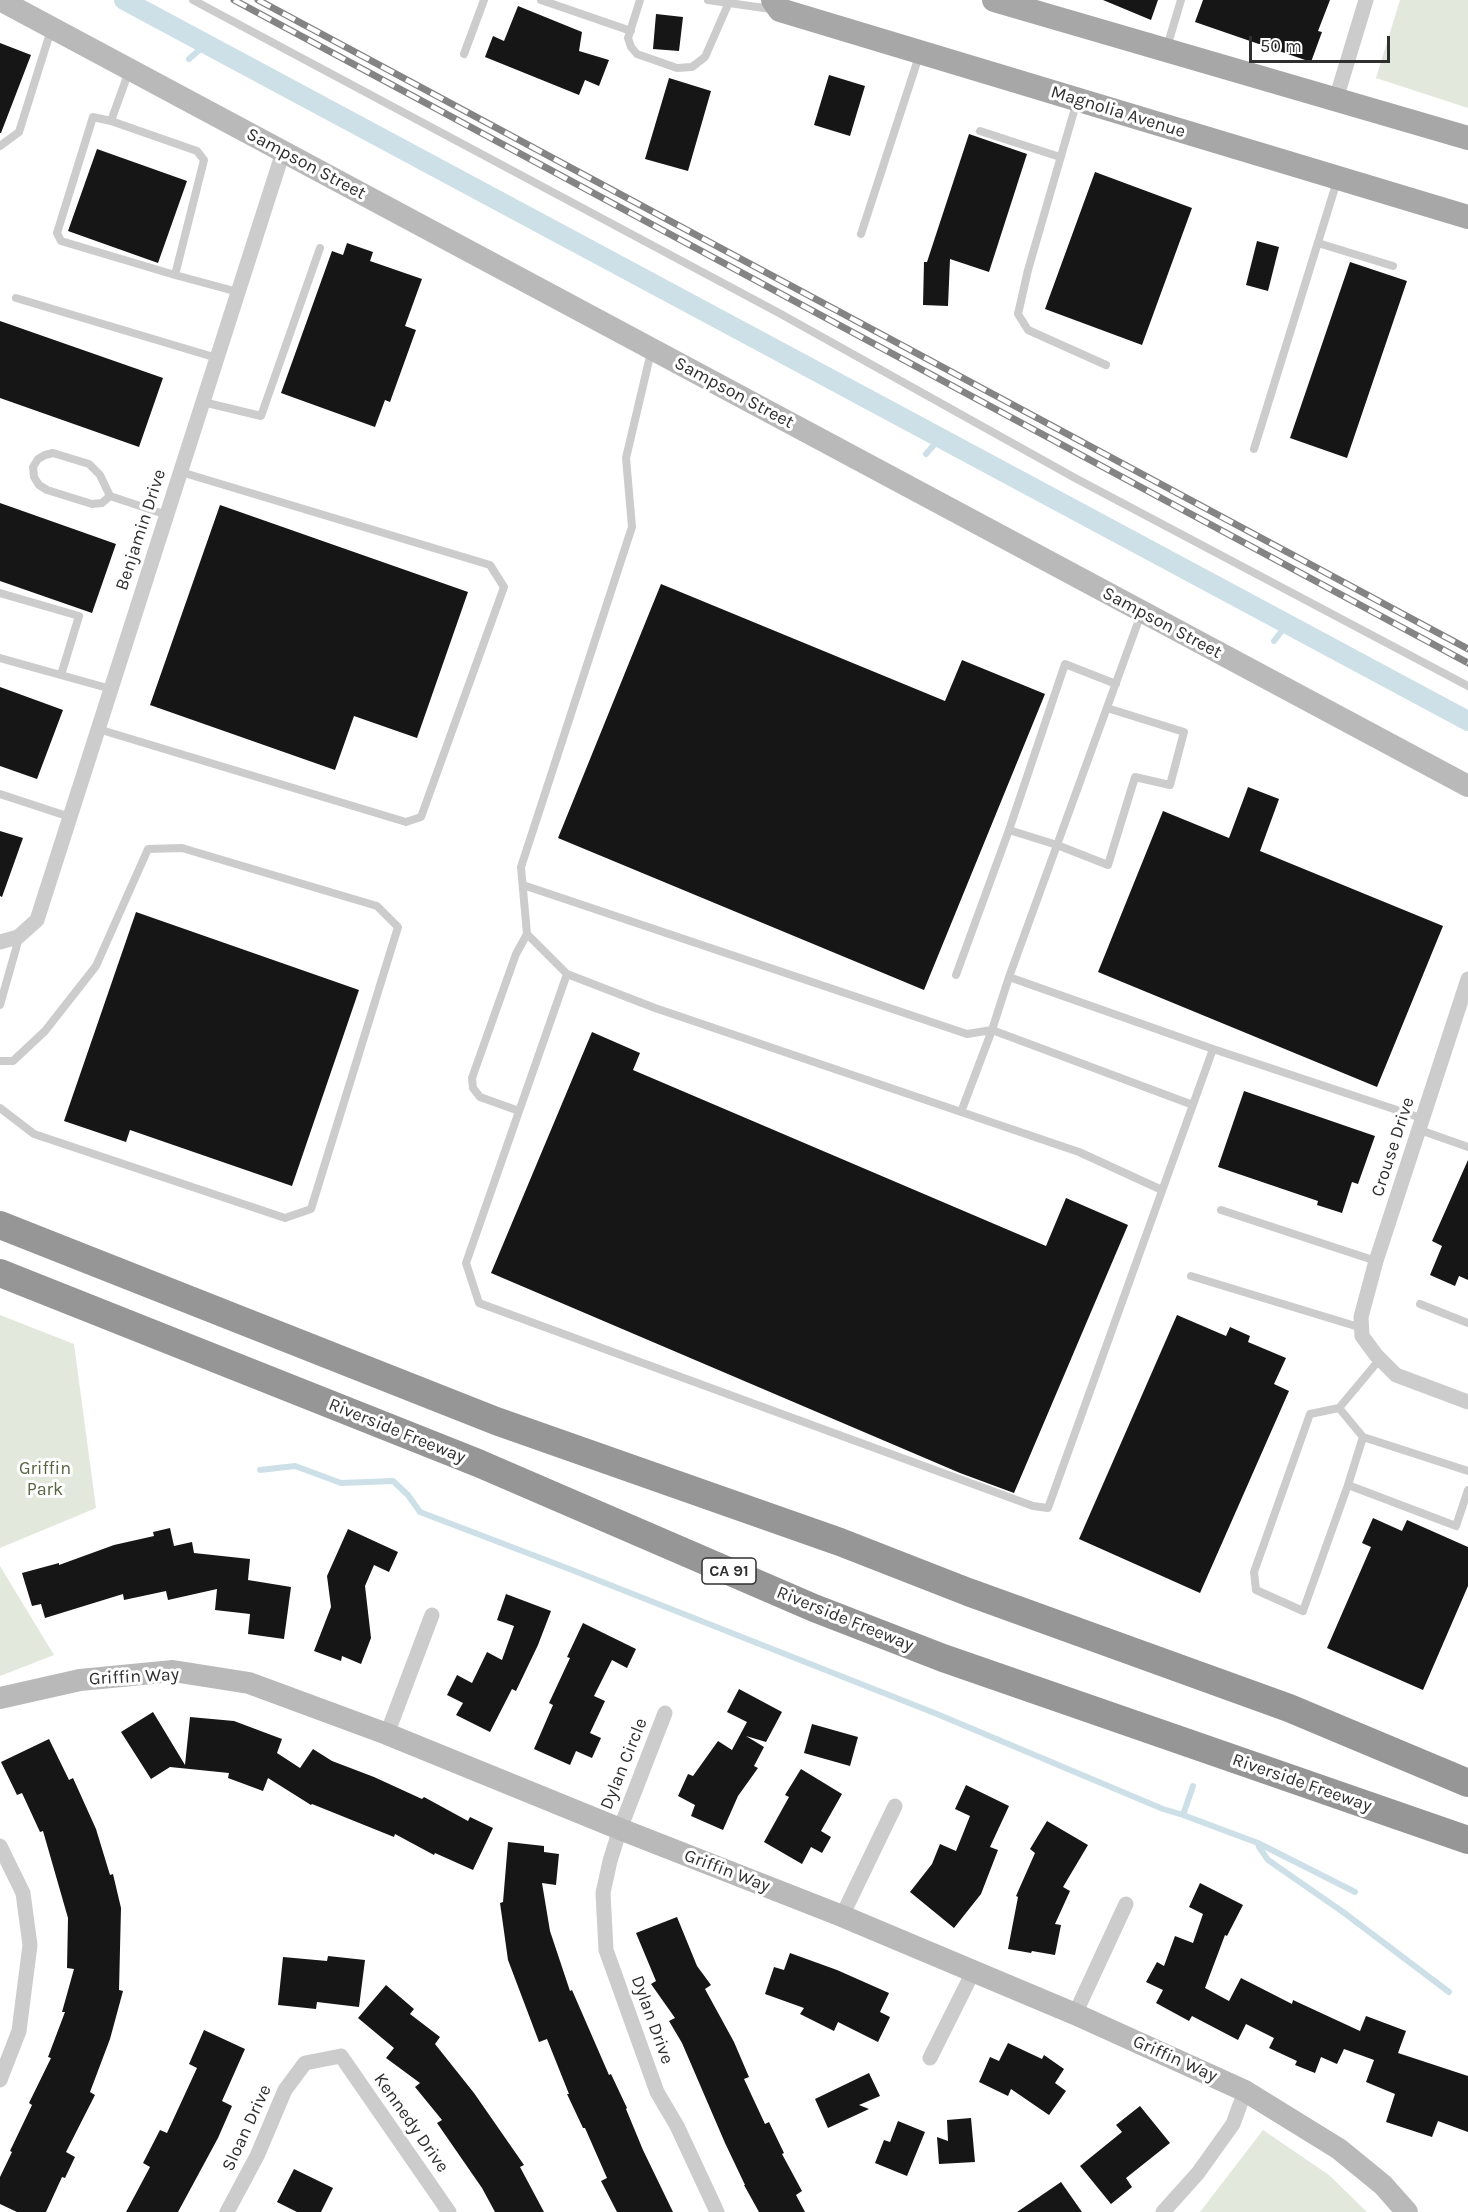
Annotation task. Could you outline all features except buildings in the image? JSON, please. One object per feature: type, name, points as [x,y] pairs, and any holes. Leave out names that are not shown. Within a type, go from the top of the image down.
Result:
[{"type":"highway","points":[[0,1225],[496,1421],[840,1542],[968,1592],[1289,1708],[1468,1766]]},
{"type":"highway","name":"Riverside Freeway","points":[[0,1273],[467,1459],[814,1608],[942,1658],[1468,1840]]},
{"type":"highway","points":[[1289,1708],[1468,1783]]},
{"type":"main road","points":[[994,0],[1035,6],[1166,50],[1468,138]]},
{"type":"main road","name":"Magnolia Avenue","points":[[777,5],[921,52],[1468,217]]},
{"type":"street","name":"Sampson Street","points":[[0,0],[1468,786]]},
{"type":"street","points":[[1336,99],[1366,0]]},
{"type":"street","name":"Benjamin Drive","points":[[19,936],[37,920],[283,152]]},
{"type":"street","points":[[0,942],[19,936]]},
{"type":"street","name":"Crouse Drive","points":[[1362,1328],[1361,1317],[1376,1261],[1468,983]]},
{"type":"street","points":[[1362,1328],[1362,1336],[1396,1376],[1468,1401]]},
{"type":"street","points":[[387,1734],[432,1615]]},
{"type":"street","name":"Griffin Way","points":[[0,1698],[80,1680],[172,1671],[249,1683],[387,1734],[842,1916],[1075,2014],[1245,2091],[1339,2149],[1383,2185],[1407,2212]]},
{"type":"street","name":"Dylan Circle","points":[[620,1829],[666,1713]]},
{"type":"street","points":[[842,1916],[895,1806]]},
{"type":"street","name":"Dylan Drive","points":[[620,1829],[603,1893],[606,1950],[657,2092],[717,2212]]},
{"type":"street","points":[[0,1846],[22,1893],[30,1945],[19,2031],[0,2080]]},
{"type":"street","points":[[1075,2014],[1126,1904]]},
{"type":"street","points":[[930,2058],[973,1972]]},
{"type":"street","name":"Sloan Drive","points":[[227,2212],[257,2156],[285,2090],[305,2063],[341,2056]]},
{"type":"street","name":"Kennedy Drive","points":[[341,2056],[449,2212]]},
{"type":"street","points":[[1164,2212],[1198,2173],[1233,2124],[1245,2091]]},
{"type":"lane","points":[[193,0],[779,313],[1075,478],[1468,686]]},
{"type":"lane","points":[[464,54],[484,0]]},
{"type":"lane","points":[[541,0],[631,31]]},
{"type":"lane","points":[[640,0],[628,38],[631,47],[637,54],[677,68],[692,66],[705,57],[730,1]]},
{"type":"lane","points":[[708,0],[777,5]]},
{"type":"lane","points":[[1166,50],[1181,0]]},
{"type":"lane","points":[[0,146],[19,132],[52,28]]},
{"type":"lane","points":[[861,234],[921,52]]},
{"type":"lane","points":[[111,121],[130,70]]},
{"type":"lane","points":[[1077,99],[1028,270],[1018,314],[1028,330],[1106,365]]},
{"type":"lane","points":[[175,275],[204,159],[197,151],[93,117],[57,233],[61,241],[175,275],[238,292]]},
{"type":"lane","points":[[980,131],[1060,157]]},
{"type":"lane","points":[[1254,449],[1338,178]]},
{"type":"lane","points":[[1317,243],[1393,266]]},
{"type":"lane","points":[[203,402],[261,416],[320,248]]},
{"type":"lane","points":[[16,298],[217,358]]},
{"type":"lane","points":[[519,1111],[480,1097],[473,1088],[472,1078],[516,954],[527,934],[521,867],[632,527],[626,458],[652,349]]},
{"type":"lane","points":[[110,496],[102,503],[92,504],[47,490],[33,477],[33,467],[45,454],[53,453],[89,464],[100,475],[110,496],[166,515]]},
{"type":"lane","points":[[98,729],[406,822],[421,817],[504,587],[490,565],[181,472]]},
{"type":"lane","points":[[0,593],[79,616],[61,675]]},
{"type":"lane","points":[[961,1112],[1142,612]]},
{"type":"lane","points":[[0,658],[111,689]]},
{"type":"lane","points":[[956,975],[1009,830],[1065,663],[1116,684]]},
{"type":"lane","points":[[1009,830],[1057,845],[1108,865],[1135,777],[1170,785],[1184,732],[1107,708]]},
{"type":"lane","points":[[0,794],[70,817]]},
{"type":"lane","points":[[0,1061],[13,1061],[45,1031],[96,966],[148,849],[182,848],[377,906],[398,927],[311,1209],[285,1218],[34,1134],[0,1108]]},
{"type":"lane","points":[[523,885],[967,1034],[992,1030],[1193,1105]]},
{"type":"lane","points":[[527,934],[567,974],[655,1008],[1078,1152],[1162,1190]]},
{"type":"lane","points":[[0,1005],[19,936]]},
{"type":"lane","points":[[567,974],[466,1263],[479,1303],[1033,1506],[1048,1508],[1213,1049]]},
{"type":"lane","points":[[1009,976],[1422,1124],[1468,1147]]},
{"type":"lane","points":[[1221,1210],[1376,1261]]},
{"type":"lane","points":[[1191,1276],[1362,1328]]},
{"type":"lane","points":[[1420,1304],[1468,1323]]},
{"type":"lane","points":[[1363,1437],[1303,1611],[1256,1590],[1254,1572],[1310,1414],[1339,1408],[1380,1359]]},
{"type":"lane","points":[[1339,1408],[1363,1437],[1468,1471]]},
{"type":"lane","points":[[1348,1485],[1456,1526],[1468,1490]]},
{"type":"green space","points":[[1400,0],[1468,0],[1468,108],[1376,78]]},
{"type":"green space","name":"Griffin Park","points":[[0,1315],[74,1344],[96,1508],[0,1548]]},
{"type":"green space","points":[[0,1566],[54,1655],[0,1676]]},
{"type":"green space","points":[[1263,2130],[1329,2175],[1367,2212],[1200,2212]]},
{"type":"waterway","points":[[124,0],[1468,721]]},
{"type":"waterway","points":[[189,59],[206,44]]},
{"type":"waterway","points":[[926,454],[940,438]]},
{"type":"waterway","points":[[1274,641],[1287,624]]},
{"type":"waterway","points":[[260,1470],[295,1466],[341,1483],[393,1481],[408,1495],[420,1512],[937,1714],[1163,1809],[1183,1815],[1193,1786]]},
{"type":"waterway","points":[[1183,1815],[1258,1843],[1268,1860],[1343,1912],[1449,1992]]},
{"type":"waterway","points":[[1258,1843],[1355,1892]]},
{"type":"railway","points":[[234,0],[1468,663]]},
{"type":"railway","points":[[258,0],[1468,649]]}]
